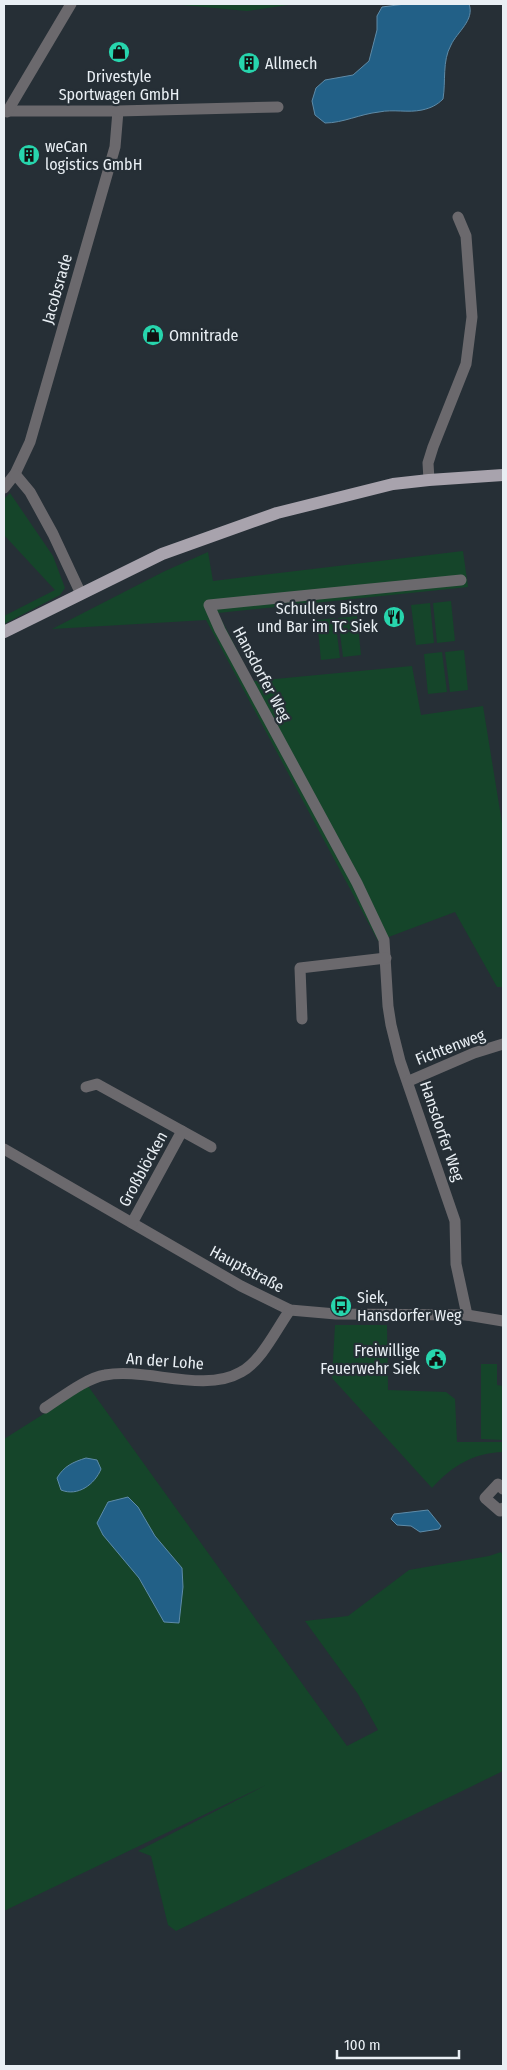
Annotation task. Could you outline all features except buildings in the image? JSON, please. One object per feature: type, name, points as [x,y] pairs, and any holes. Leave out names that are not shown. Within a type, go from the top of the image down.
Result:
[{"type":"main road","points":[[4,632],[162,554],[277,513],[393,484],[503,474]]},
{"type":"street","points":[[5,112],[71,4]]},
{"type":"street","points":[[5,112],[118,112],[278,107]]},
{"type":"street","name":"Jacobsrade","points":[[4,488],[15,474],[30,442],[115,147],[118,112]]},
{"type":"street","points":[[430,480],[428,463],[466,364],[469,350],[472,316],[466,236],[458,217]]},
{"type":"street","points":[[15,474],[33,499],[81,594]]},
{"type":"street","name":"Hansdorfer Weg","points":[[461,580],[209,605],[220,630],[357,884],[384,940],[391,1025],[400,1061],[455,1221],[456,1264],[467,1315]]},
{"type":"street","points":[[302,1019],[300,968],[386,958]]},
{"type":"street","name":"Fichtenweg","points":[[408,1081],[474,1053],[503,1044]]},
{"type":"street","name":"Großblöcken","points":[[86,1087],[97,1084],[211,1147]]},
{"type":"street","name":"Großblöcken","points":[[132,1223],[182,1131]]},
{"type":"street","name":"Hauptstraße","points":[[4,1149],[260,1297],[290,1310],[336,1314],[467,1315],[503,1321]]},
{"type":"street","name":"An der Lohe","points":[[45,1408],[104,1375],[137,1374],[184,1380],[211,1380],[242,1372],[257,1357],[290,1310]]},
{"type":"street","points":[[503,1488],[498,1484],[486,1498],[500,1511],[503,1508]]},
{"type":"green space","points":[[171,4],[295,4],[247,11]]},
{"type":"green space","points":[[10,493],[53,556],[65,588],[60,595],[4,624],[4,616],[55,590],[4,535],[4,499]]},
{"type":"green space","points":[[463,551],[468,587],[218,613],[253,681],[412,666],[421,715],[483,706],[503,823],[503,987],[497,987],[455,912],[378,941],[206,620],[52,629],[165,571],[208,552],[213,581]]},
{"type":"green space","points":[[451,601],[455,641],[437,643],[433,603]]},
{"type":"green space","points":[[430,603],[434,643],[416,645],[411,605]]},
{"type":"green space","points":[[357,616],[361,655],[343,657],[338,618]]},
{"type":"green space","points":[[335,618],[340,658],[321,660],[317,620]]},
{"type":"green space","points":[[464,650],[468,690],[450,692],[445,652]]},
{"type":"green space","points":[[442,652],[447,692],[428,694],[424,654]]},
{"type":"green space","points":[[335,1325],[387,1325],[388,1390],[446,1392],[455,1399],[457,1442],[503,1442],[503,1452],[482,1455],[464,1462],[447,1473],[432,1488],[332,1378]]},
{"type":"green space","points":[[481,1364],[497,1364],[497,1385],[503,1386],[503,1440],[481,1439]]},
{"type":"green space","points":[[88,1386],[347,1746],[378,1730],[358,1694],[305,1621],[348,1616],[409,1570],[489,1556],[501,1552],[503,1557],[503,1771],[176,1931],[168,1925],[151,1856],[138,1851],[266,1785],[4,1911],[4,1439]]},
{"type":"water","points":[[405,4],[469,4],[470,15],[468,21],[454,40],[446,58],[443,99],[434,106],[422,110],[384,111],[338,122],[325,123],[315,115],[312,101],[316,88],[325,80],[353,75],[369,61],[377,30],[377,16],[382,7]]},
{"type":"water","points":[[86,1458],[97,1460],[101,1469],[95,1480],[85,1488],[74,1492],[61,1490],[57,1478],[63,1470],[69,1465]]},
{"type":"water","points":[[128,1497],[138,1507],[155,1536],[182,1568],[183,1587],[179,1623],[164,1622],[139,1578],[103,1535],[97,1523],[108,1502]]},
{"type":"water","points":[[428,1510],[441,1526],[439,1529],[420,1532],[411,1526],[397,1525],[391,1519],[394,1514]]},
{"type":"place","name":"Drivestyle Sportwagen GmbH","points":[[119,52]]},
{"type":"place","name":"Allmech","points":[[249,63]]},
{"type":"place","name":"weCan logistics GmbH","points":[[29,155]]},
{"type":"place","name":"Omnitrade","points":[[153,335]]},
{"type":"place","name":"Schullers Bistro und Bar im TC Siek","points":[[394,617]]},
{"type":"place","name":"Siek, Hansdorfer Weg","points":[[341,1306]]},
{"type":"place","name":"Freiwillige Feuerwehr Siek","points":[[436,1359]]}]
